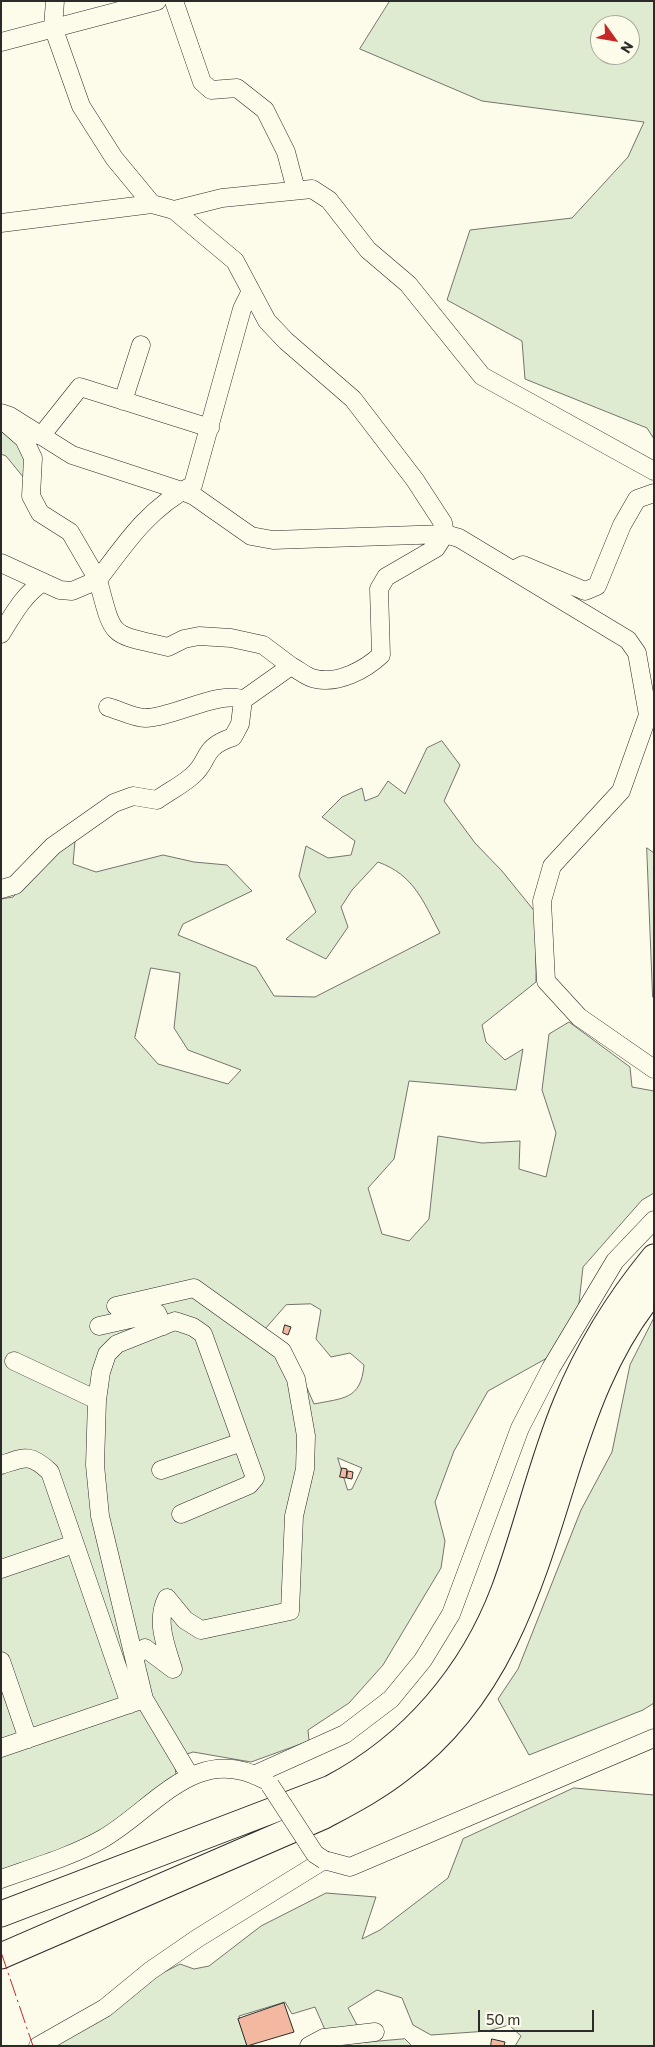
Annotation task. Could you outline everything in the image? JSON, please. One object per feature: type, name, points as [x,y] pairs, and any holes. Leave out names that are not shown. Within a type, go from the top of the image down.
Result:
[{"type":"highway","points":[[1,1938],[270,1821],[351,1777],[388,1751],[417,1726],[445,1695],[467,1665],[487,1629],[504,1591],[565,1404],[584,1360],[609,1317],[654,1258]]},
{"type":"highway","points":[[1,1975],[106,1919],[364,1795],[402,1769],[440,1735],[463,1709],[507,1640],[525,1598],[585,1412],[608,1362],[627,1329],[654,1290]]},
{"type":"highway","points":[[1,1914],[310,1797],[351,1777]]},
{"type":"highway","points":[[1,1956],[286,1833]]},
{"type":"street","points":[[55,1],[53,27],[81,106],[114,158],[152,204]]},
{"type":"street","points":[[1,42],[157,1]]},
{"type":"street","points":[[174,1],[202,82],[211,90],[237,88],[265,110],[286,152],[296,190]]},
{"type":"street","points":[[174,210],[222,198],[312,189],[329,200],[368,250],[408,284],[482,376],[654,471]]},
{"type":"street","points":[[1,224],[152,204],[174,210],[235,261],[267,321],[286,341],[353,399],[390,445],[438,516],[445,534]]},
{"type":"street","points":[[1,563],[60,590],[72,591],[98,580],[135,529],[168,499],[193,485],[242,309],[251,291]]},
{"type":"street","points":[[123,401],[141,346]]},
{"type":"street","points":[[41,436],[80,387],[210,428]]},
{"type":"street","points":[[1,413],[72,455],[182,491],[251,536],[273,540],[445,534],[459,538],[628,640],[637,653],[648,715],[621,791],[552,866],[542,901],[546,981],[579,1017],[654,1068]]},
{"type":"street","points":[[1,421],[24,439],[33,458],[31,496],[40,513],[70,532],[98,580],[110,623],[121,636],[168,647],[184,639],[199,636],[231,638],[263,645],[291,666],[314,679],[329,681],[343,678],[376,660],[381,655],[379,589],[386,577],[436,548],[445,534]]},
{"type":"street","points":[[512,570],[523,565],[584,591],[597,586],[622,525],[637,499],[654,493]]},
{"type":"street","points":[[1,634],[22,601],[31,590],[43,582]]},
{"type":"street","points":[[108,707],[144,718],[167,715],[227,697],[243,700],[291,666]]},
{"type":"street","points":[[1,889],[16,885],[53,846],[114,803],[133,796],[156,800],[194,775],[208,750],[233,737],[240,724],[243,700]]},
{"type":"street","points":[[254,1774],[345,1734],[391,1699],[423,1660],[451,1614],[520,1428],[551,1368],[615,1261],[654,1220]]},
{"type":"street","points":[[116,1306],[194,1288],[282,1351],[296,1379],[306,1436],[305,1469],[294,1516],[290,1611],[201,1630],[185,1620],[167,1598],[162,1608],[162,1635],[173,1669],[145,1648],[134,1657]]},
{"type":"street","points":[[100,1326],[157,1313],[163,1326]]},
{"type":"street","points":[[137,1701],[134,1657],[100,1516],[95,1465],[97,1400],[101,1372],[107,1354],[117,1344],[175,1321],[192,1327],[203,1334],[255,1478],[249,1485],[181,1514]]},
{"type":"street","points":[[14,1361],[97,1400]]},
{"type":"street","points":[[161,1470],[242,1442]]},
{"type":"street","points":[[1,1465],[26,1457],[38,1461],[50,1472],[74,1544],[137,1701],[190,1776]]},
{"type":"street","points":[[1,1569],[74,1544]]},
{"type":"street","points":[[1,1661],[28,1739]]},
{"type":"street","points":[[1,1748],[137,1701]]},
{"type":"street","points":[[1,1879],[86,1847],[105,1837],[174,1784],[190,1776],[214,1769],[254,1774],[270,1785],[315,1854],[324,1860],[350,1867],[654,1738]]},
{"type":"street","points":[[38,2046],[105,2008],[150,1971],[198,1938],[324,1860]]},
{"type":"street","points":[[310,2046],[324,2038],[375,2032]]},
{"type":"green space","points":[[390,1],[654,1],[654,439],[647,428],[525,379],[522,341],[447,300],[470,230],[572,218],[628,157],[644,122],[482,101],[360,49]]},
{"type":"green space","points":[[1,431],[22,450],[25,462],[24,478],[6,456],[1,454]]},
{"type":"green space","points":[[442,741],[460,765],[444,801],[475,843],[502,871],[536,913],[536,982],[482,1025],[486,1042],[505,1060],[523,1049],[516,1090],[409,1081],[394,1159],[368,1188],[382,1234],[409,1241],[429,1219],[438,1136],[482,1143],[520,1141],[519,1169],[546,1177],[556,1133],[542,1090],[549,1034],[569,1022],[630,1067],[632,1087],[654,1091],[654,1193],[642,1200],[583,1267],[578,1312],[556,1353],[488,1391],[454,1451],[435,1502],[445,1541],[441,1568],[383,1665],[349,1703],[308,1730],[309,1741],[251,1762],[193,1752],[187,1754],[175,1766],[176,1775],[107,1829],[82,1842],[1,1872],[1,899],[13,897],[57,852],[75,841],[73,864],[96,872],[163,855],[194,862],[227,865],[252,891],[183,924],[178,935],[256,967],[274,996],[315,997],[440,933],[416,890],[400,874],[378,862],[352,890],[341,907],[348,927],[326,959],[286,939],[316,912],[299,876],[306,846],[328,858],[351,855],[355,841],[322,817],[342,797],[362,788],[365,801],[378,796],[388,781],[405,794],[427,748]],"holes":[[[151,968],[180,973],[174,1028],[188,1050],[241,1070],[228,1084],[158,1064],[135,1038]],[[311,1304],[321,1310],[316,1339],[331,1357],[350,1353],[364,1365],[359,1385],[355,1391],[342,1398],[314,1404],[288,1345],[265,1329],[286,1305]],[[338,1458],[362,1468],[352,1489],[348,1490]]]},
{"type":"green space","points":[[647,848],[654,853],[654,997],[653,997]]},
{"type":"green space","points":[[654,1318],[654,1703],[643,1710],[529,1755],[498,1699],[518,1669],[581,1510],[612,1452],[630,1365]]},
{"type":"green space","points":[[574,1788],[654,1795],[654,2046],[515,2046],[521,2036],[509,2025],[488,2031],[431,2035],[413,2025],[402,1998],[377,1990],[348,2008],[358,2027],[326,2032],[315,2007],[292,2014],[285,2002],[239,2016],[247,2046],[48,2046],[151,1979],[180,1964],[194,1969],[209,1966],[261,1926],[326,1893],[376,1897],[362,1939],[380,1930],[448,1878],[463,1839]]},
{"type":"green space","points":[[405,2039],[412,2046],[324,2046]]},
{"type":"building","points":[[285,1325],[291,1327],[288,1335],[283,1333]]},
{"type":"building","points":[[342,1468],[347,1469],[346,1478],[340,1477]]},
{"type":"building","points":[[348,1471],[353,1472],[352,1479],[347,1478]]},
{"type":"building","points":[[284,2003],[294,2032],[247,2046],[238,2019]]},
{"type":"building","points":[[492,2039],[505,2042],[504,2046],[491,2046]]},
{"type":"power","points":[[1,1952],[33,2046]]}]
